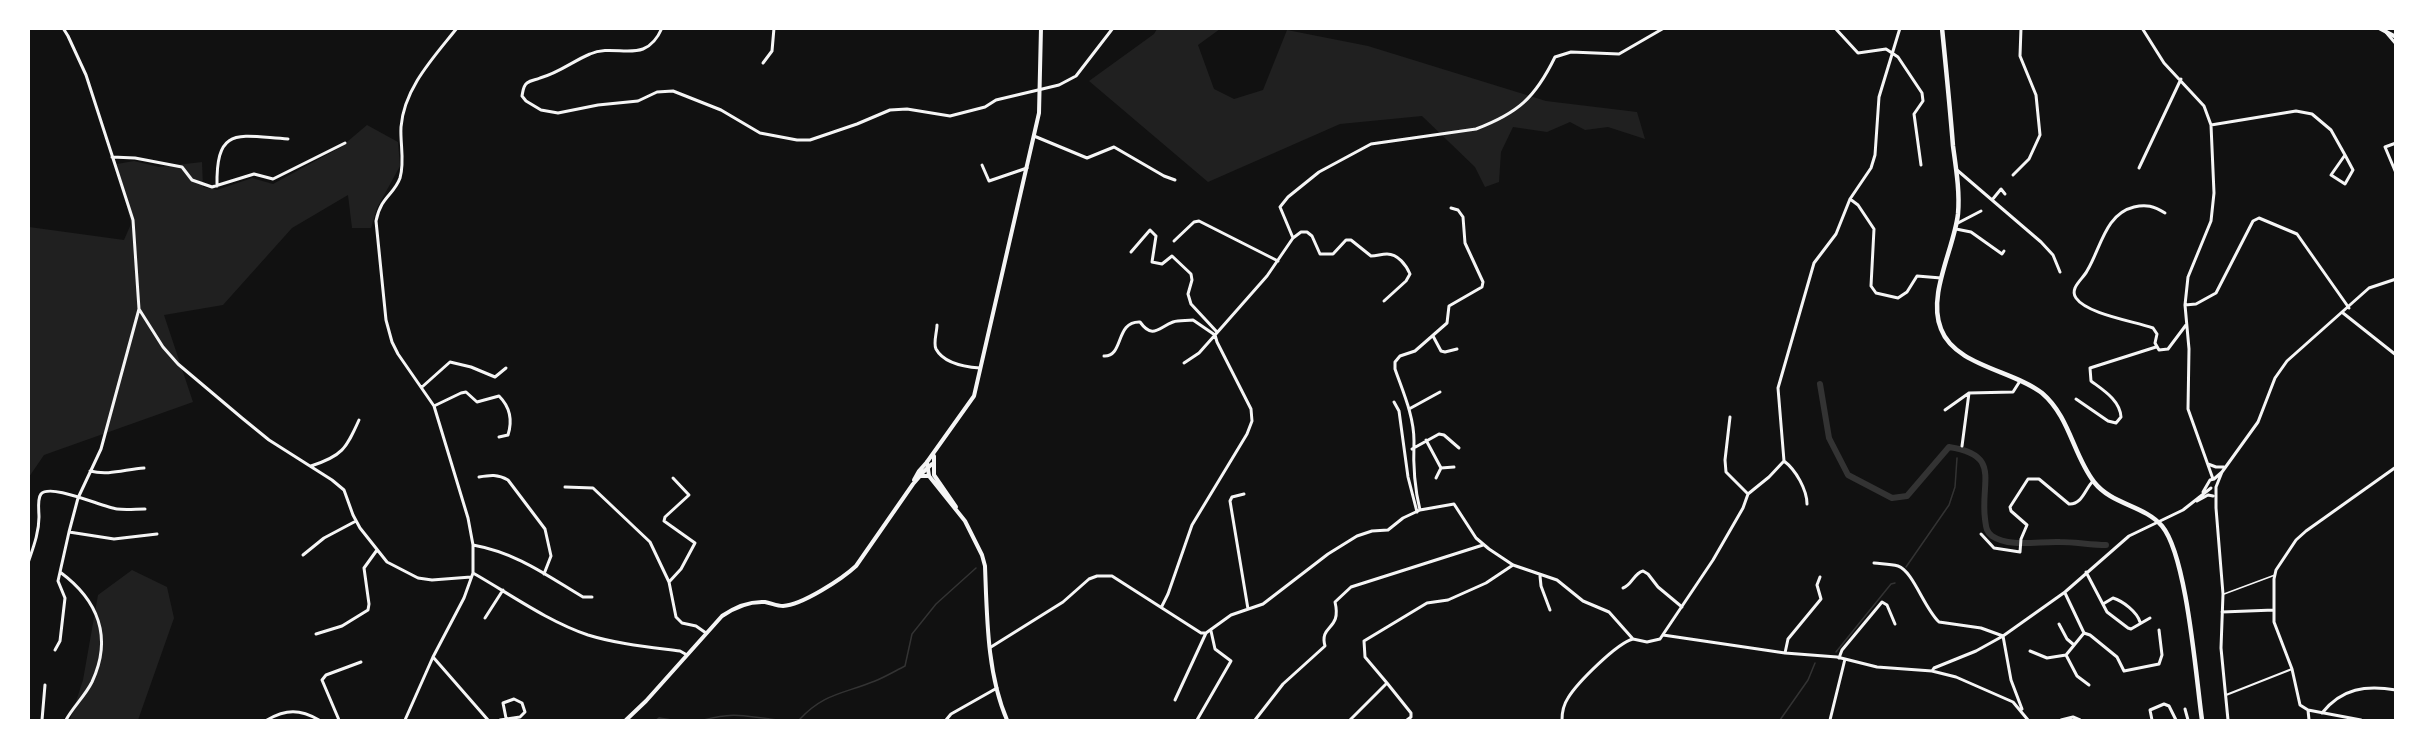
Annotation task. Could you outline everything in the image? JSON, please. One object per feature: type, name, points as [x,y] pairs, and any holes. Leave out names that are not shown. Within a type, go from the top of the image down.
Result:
[{"type":"main road","points":[[626,720],[646,701],[722,616],[743,604],[764,602],[783,606],[796,603],[847,575],[856,566],[913,484],[927,468],[934,452],[969,406],[974,396],[1034,136],[1041,89],[1041,28]]},
{"type":"main road","points":[[1942,28],[1958,205],[1956,226],[1942,278],[1937,311],[1940,327],[1947,339],[1965,356],[2020,381],[2042,394],[2059,412],[2093,481],[2112,498],[2140,510],[2157,521],[2168,536],[2177,558],[2202,720]]},
{"type":"main road","points":[[2379,28],[2396,37]]},
{"type":"main road","points":[[913,484],[919,471],[930,463]]},
{"type":"main road","points":[[930,463],[939,484],[964,520],[982,555],[997,688],[1007,720]]},
{"type":"main road","points":[[927,468],[929,476],[964,520]]},
{"type":"main road","points":[[920,476],[929,476]]},
{"type":"street","points":[[55,650],[60,640],[65,598],[58,581],[69,532],[78,498],[101,449],[139,309],[133,220],[86,75],[63,28]]},
{"type":"street","points":[[405,720],[433,657],[464,598],[472,575],[473,545],[468,518],[434,406],[398,354],[386,320],[376,221],[378,208],[399,181],[401,125],[409,94],[457,28]]},
{"type":"street","points":[[662,28],[655,42],[648,47],[628,53],[603,51],[590,54],[564,69],[528,82],[522,96],[541,110],[558,113],[598,105],[638,101],[657,92],[673,91],[721,110],[760,133],[803,140],[857,124],[890,110],[907,109],[950,116],[984,107],[996,100],[1059,85],[1076,76],[1113,28]]},
{"type":"street","points":[[763,63],[772,51],[774,28]]},
{"type":"street","points":[[1293,238],[1280,207],[1319,172],[1371,144],[1476,129],[1490,124],[1514,112],[1533,93],[1555,57],[1571,52],[1619,54],[1664,28]]},
{"type":"street","points":[[1835,28],[1858,53],[1886,49],[1898,57],[1923,97],[1914,114],[1921,165]]},
{"type":"street","points":[[1806,504],[1807,496],[1793,470],[1784,461],[1778,388],[1814,263],[1836,234],[1850,199],[1871,168],[1875,155],[1879,97],[1900,28]]},
{"type":"street","points":[[2013,175],[2029,159],[2040,135],[2036,95],[2020,57],[2021,28]]},
{"type":"street","points":[[2142,28],[2159,57],[2204,106],[2211,125],[2214,193],[2212,214],[2206,236],[2188,278],[2185,305],[2188,337],[2188,409],[2208,465],[2216,508],[2223,594],[2221,648],[2228,720]]},
{"type":"street","points":[[2385,31],[2396,44]]},
{"type":"street","points":[[2139,168],[2181,80]]},
{"type":"street","points":[[2211,125],[2296,111],[2312,114],[2331,130],[2345,155],[2353,170],[2345,184],[2331,175],[2345,155]]},
{"type":"street","points":[[1034,136],[1087,158],[1114,147],[1175,180]]},
{"type":"street","points":[[217,186],[218,154],[229,140],[238,137],[288,139]]},
{"type":"street","points":[[112,157],[135,158],[182,166],[192,180],[212,187],[254,174],[273,179],[345,143]]},
{"type":"street","points":[[2396,143],[2385,147],[2396,173]]},
{"type":"street","points":[[982,165],[989,181],[1027,168]]},
{"type":"street","points":[[1956,168],[2041,242],[2053,255],[2060,272]]},
{"type":"street","points":[[1992,200],[2001,189],[2005,194]]},
{"type":"street","points":[[1850,199],[1858,205],[1874,229],[1872,286],[1876,293],[1898,298],[1907,292],[1917,276],[1942,278]]},
{"type":"street","points":[[2156,347],[2157,334],[2153,328],[2099,314],[2078,301],[2074,289],[2086,274],[2101,240],[2118,214],[2142,205],[2150,205],[2164,213]]},
{"type":"street","points":[[1419,511],[1414,485],[1412,448],[1414,441],[1409,409],[1395,369],[1395,362],[1400,356],[1415,351],[1433,336],[1447,323],[1449,306],[1482,287],[1483,282],[1465,243],[1463,217],[1458,210],[1451,208]]},
{"type":"street","points":[[1956,226],[1981,211]]},
{"type":"street","points":[[2185,305],[2196,304],[2216,293],[2253,221],[2259,218],[2297,234],[2349,308]]},
{"type":"street","points":[[1174,241],[1194,222],[1199,221],[1278,261]]},
{"type":"street","points":[[1956,226],[1971,232],[2002,254],[2004,251]]},
{"type":"street","points":[[1131,252],[1150,230],[1156,236],[1152,262],[1162,264],[1172,256],[1191,274],[1192,280],[1188,294],[1191,304],[1216,334],[1217,342],[1251,409],[1252,421],[1228,467],[1192,525],[1168,594],[1161,606]]},
{"type":"street","points":[[1184,363],[1199,353],[1216,334],[1278,261],[1293,238],[1301,232],[1307,232],[1312,237],[1320,254],[1333,254],[1346,240],[1351,240],[1371,256],[1388,254],[1396,256],[1407,266],[1410,274],[1406,281],[1384,301]]},
{"type":"street","points":[[2190,505],[2213,484],[2258,422],[2280,370],[2369,288],[2396,279]]},
{"type":"street","points":[[139,309],[163,346],[178,364],[269,440],[344,490],[356,521],[387,562],[418,578],[432,580],[472,575],[503,590],[549,618],[588,635],[632,645],[680,651],[687,655]]},
{"type":"street","points":[[2343,313],[2396,355]]},
{"type":"street","points":[[1104,356],[1114,353],[1125,328],[1134,322],[1140,322],[1145,329],[1152,332],[1165,328],[1172,322],[1193,320],[1216,334]]},
{"type":"street","points":[[937,325],[935,344],[941,355],[956,364],[980,368]]},
{"type":"street","points":[[2076,399],[2108,421],[2116,423],[2121,417],[2118,405],[2091,381],[2090,368],[2156,347],[2159,350],[2168,349],[2186,325]]},
{"type":"street","points":[[1433,336],[1441,351],[1457,349]]},
{"type":"street","points":[[2177,339],[2188,337]]},
{"type":"street","points":[[422,387],[450,362],[471,367],[495,378],[506,368]]},
{"type":"street","points":[[1945,410],[1970,393],[2013,392],[2020,381]]},
{"type":"street","points":[[434,406],[466,392],[477,402],[499,396],[507,404],[511,420],[508,435],[499,437]]},
{"type":"street","points":[[1409,409],[1440,392]]},
{"type":"street","points":[[1962,446],[1970,393]]},
{"type":"street","points":[[1394,402],[1399,411],[1408,477],[1419,511]]},
{"type":"street","points":[[1730,417],[1726,472],[1748,494]]},
{"type":"street","points":[[311,466],[335,457],[350,440],[359,420]]},
{"type":"street","points":[[1412,448],[1439,434],[1444,435],[1459,448]]},
{"type":"street","points":[[1426,440],[1441,468]]},
{"type":"street","points":[[1562,720],[1567,700],[1573,690],[1622,643],[1633,639],[1647,642],[1660,639],[1743,508],[1748,494],[1784,461]]},
{"type":"street","points":[[2208,465],[2225,466]]},
{"type":"street","points":[[1441,468],[1454,467]]},
{"type":"street","points":[[2361,720],[2308,710],[2300,705],[2292,669],[2274,622],[2275,575],[2284,556],[2306,531],[2396,467]]},
{"type":"street","points":[[90,471],[112,474],[128,469],[144,468]]},
{"type":"street","points":[[1436,478],[1441,468]]},
{"type":"street","points":[[479,477],[501,476],[508,480],[544,529],[551,556],[544,574]]},
{"type":"street","points":[[669,582],[681,569],[695,543],[664,521],[665,517],[689,495],[673,478]]},
{"type":"street","points":[[1981,534],[1994,548],[2019,552],[2027,525],[2011,511],[2010,507],[2028,480],[2039,479],[2073,505],[2078,503],[2093,481]]},
{"type":"street","points":[[2213,484],[2216,508]]},
{"type":"street","points":[[565,487],[593,488],[650,542],[669,582],[676,617],[706,633]]},
{"type":"street","points":[[28,563],[39,527],[39,500],[42,494],[49,490],[117,509],[145,509]]},
{"type":"street","points":[[1244,494],[1233,497],[1230,501],[1248,609]]},
{"type":"street","points":[[1932,671],[1934,668],[1976,651],[2003,636],[2065,592],[2129,536],[2208,495],[2213,496]]},
{"type":"street","points":[[991,647],[1064,602],[1089,579],[1097,576],[1112,576],[1201,633],[1206,633],[1232,615],[1263,604],[1344,543],[1362,533],[1388,530],[1419,511],[1454,504],[1466,525],[1484,545],[1513,565],[1557,580],[1583,601],[1609,612],[1633,639]]},
{"type":"street","points":[[303,555],[324,538],[356,521]]},
{"type":"street","points":[[69,532],[114,539],[157,534]]},
{"type":"street","points":[[473,545],[516,556],[583,597],[592,597]]},
{"type":"street","points":[[1255,720],[1283,684],[1324,645],[1322,637],[1324,632],[1334,625],[1337,618],[1335,602],[1351,587],[1484,545]]},
{"type":"street","points":[[316,634],[342,626],[368,610],[364,568],[377,550]]},
{"type":"street","points":[[1874,563],[1899,566],[1906,570],[1926,607],[1939,622],[1981,628],[2003,636]]},
{"type":"street","points":[[1407,720],[1411,717],[1411,713],[1365,657],[1364,641],[1427,603],[1448,600],[1486,584],[1513,565]]},
{"type":"street","points":[[1623,588],[1629,585],[1638,572],[1643,571],[1682,607]]},
{"type":"street","points":[[60,572],[75,582],[86,595],[102,634],[102,647],[92,682],[66,720]]},
{"type":"street","points":[[2086,572],[2107,612],[2128,628],[2131,629],[2150,618]]},
{"type":"street","points":[[1540,576],[1541,586],[1550,610]]},
{"type":"street","points":[[1785,653],[1788,639],[1821,598],[1817,585],[1820,577]]},
{"type":"street","points":[[485,618],[503,590]]},
{"type":"street","points":[[2065,592],[2084,633],[2090,635],[2116,657],[2121,669],[2128,672],[2159,664],[2162,655],[2159,630]]},
{"type":"street","points":[[2103,604],[2113,598],[2118,599],[2135,613],[2140,623]]},
{"type":"street","points":[[1839,658],[1842,650],[1882,602],[1887,605],[1895,624]]},
{"type":"street","points":[[2222,612],[2274,610]]},
{"type":"street","points":[[2059,624],[2067,639],[2074,645]]},
{"type":"street","points":[[1197,720],[1231,661],[1215,649],[1211,631]]},
{"type":"street","points":[[1174,700],[1206,633]]},
{"type":"street","points":[[2030,651],[2047,658],[2066,655],[2084,633]]},
{"type":"street","points":[[1663,635],[1785,653],[1839,658],[1877,667],[1932,671],[1970,681],[2013,702],[2028,720]]},
{"type":"street","points":[[2003,636],[2011,680],[2022,711]]},
{"type":"street","points":[[2066,655],[2077,676],[2088,685]]},
{"type":"street","points":[[433,657],[488,720]]},
{"type":"street","points":[[1830,720],[1845,659]]},
{"type":"street","points":[[339,720],[322,680],[326,675],[361,662]]},
{"type":"street","points":[[2226,695],[2292,669]]},
{"type":"street","points":[[1350,720],[1387,683]]},
{"type":"street","points":[[42,720],[45,685]]},
{"type":"street","points":[[2322,712],[2337,697],[2353,690],[2374,687],[2396,690]]},
{"type":"street","points":[[946,720],[951,714],[997,688]]},
{"type":"street","points":[[500,720],[520,717],[525,712],[522,703],[514,699],[503,703],[506,718]]},
{"type":"street","points":[[2152,720],[2150,710],[2164,704],[2169,706],[2176,720]]},
{"type":"street","points":[[2185,709],[2188,720]]},
{"type":"street","points":[[2308,710],[2309,720]]},
{"type":"street","points":[[267,720],[282,712],[296,711],[319,720]]},
{"type":"street","points":[[2061,720],[2071,717],[2080,720]]},
{"type":"lane","points":[[2223,594],[2234,592],[2275,575]]},
{"type":"shaded area","points":[[1157,29],[1220,29],[1198,45],[1214,89],[1234,99],[1263,90],[1287,30],[1368,46],[1546,101],[1637,112],[1645,139],[1608,127],[1585,130],[1570,122],[1547,132],[1513,127],[1501,152],[1499,182],[1485,187],[1475,167],[1422,116],[1340,124],[1208,182],[1089,81],[1154,34]]},
{"type":"shaded area","points":[[367,125],[398,142],[400,166],[377,208],[371,228],[352,228],[348,195],[292,228],[223,305],[164,315],[193,402],[44,455],[29,477],[29,227],[124,240],[131,224],[117,164],[134,161],[159,167],[202,162],[203,187],[217,190],[252,178],[273,184],[341,147]]},
{"type":"shaded area","points":[[132,570],[167,587],[174,618],[138,720],[70,720],[83,680],[98,595]]},
{"type":"waterway","points":[[1820,384],[1829,438],[1848,475],[1892,498],[1907,496],[1949,447],[1966,451],[1976,456],[1985,472],[1985,519],[1987,531],[1992,536],[1999,540],[2016,543],[2066,542],[2106,545]]},
{"type":"waterway","points":[[1906,567],[1949,505],[1955,487],[1957,458]]},
{"type":"waterway","points":[[799,720],[826,699],[875,681],[905,666],[912,634],[936,604],[976,568]]},
{"type":"waterway","points":[[1836,652],[1891,584],[1895,583]]},
{"type":"waterway","points":[[1780,720],[1808,680],[1815,663]]},
{"type":"waterway","points":[[704,720],[734,715],[778,720]]},
{"type":"waterway","points":[[656,720],[659,718],[672,720]]}]
